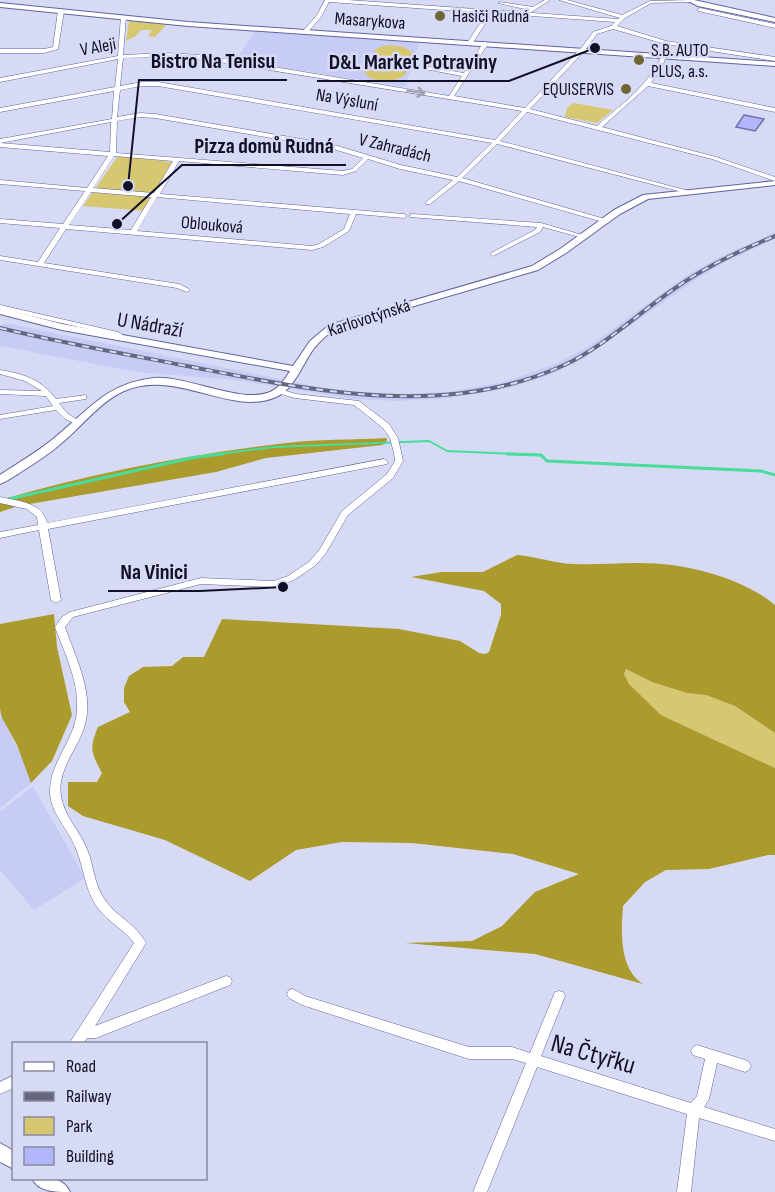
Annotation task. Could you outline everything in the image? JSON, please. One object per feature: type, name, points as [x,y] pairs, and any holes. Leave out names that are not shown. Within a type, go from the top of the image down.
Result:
[{"type":"street","points":[[305,32],[319,16],[327,0],[621,19]]},
{"type":"street","points":[[446,8],[449,0]]},
{"type":"street","points":[[526,14],[548,0]]},
{"type":"street","points":[[561,0],[621,19]]},
{"type":"street","points":[[640,0],[689,1],[775,26]]},
{"type":"street","points":[[428,203],[458,179],[496,142],[582,51],[595,33],[613,27],[621,19],[650,2]]},
{"type":"street","points":[[500,3],[534,9]]},
{"type":"street","name":"Masarykova","points":[[0,5],[305,32],[664,57],[774,62]]},
{"type":"street","points":[[700,10],[775,20]]},
{"type":"street","points":[[0,51],[45,51],[56,48],[61,11]]},
{"type":"street","points":[[470,43],[490,12]]},
{"type":"street","points":[[40,264],[113,153],[113,120],[123,17]]},
{"type":"street","points":[[613,27],[665,42],[774,62]]},
{"type":"street","points":[[451,97],[484,44]]},
{"type":"street","name":"V Aleji","points":[[0,80],[120,57],[155,55],[201,57],[527,110],[724,161],[775,181]]},
{"type":"street","points":[[599,127],[646,84],[664,57]]},
{"type":"street","points":[[417,67],[465,75]]},
{"type":"street","name":"Na Výsluní","points":[[0,110],[158,84],[496,142],[686,191]]},
{"type":"street","points":[[646,84],[775,110]]},
{"type":"street","name":"V Zahradách","points":[[0,143],[140,115],[155,116],[331,146],[366,158],[458,179],[603,220]]},
{"type":"street","points":[[0,143],[343,173],[354,170],[366,158]]},
{"type":"street","points":[[133,233],[177,159]]},
{"type":"street","name":"Karlovotýnská","points":[[280,391],[315,338],[332,327],[535,268],[550,260],[603,220],[637,200],[686,191],[775,181]]},
{"type":"street","points":[[0,182],[354,212],[541,225],[583,236]]},
{"type":"street","name":"Oblouková","points":[[0,221],[312,248],[321,246],[347,230],[354,212]]},
{"type":"street","points":[[493,254],[538,231],[541,225]]},
{"type":"street","points":[[0,258],[179,286],[187,290]]},
{"type":"street","name":"U Nádraží","points":[[0,309],[62,327],[295,369]]},
{"type":"street","points":[[0,372],[24,376],[54,401],[69,420],[76,422]]},
{"type":"street","points":[[0,480],[47,450],[93,405],[143,383],[170,382],[256,398],[271,396],[280,391],[305,397],[345,401],[364,409],[386,426],[394,438],[399,461],[390,476],[345,513],[323,551],[313,563],[291,578],[274,584],[201,581],[70,615],[60,627],[84,698],[79,727],[58,772],[55,793],[82,850],[86,871],[102,905],[132,929],[140,943],[77,1042]]},
{"type":"street","points":[[0,392],[54,401]]},
{"type":"street","points":[[0,417],[54,401],[83,397]]},
{"type":"street","points":[[0,535],[384,462]]},
{"type":"street","points":[[0,500],[37,510],[41,516],[56,600]]},
{"type":"street","points":[[84,1033],[96,1032],[226,981]]},
{"type":"street","points":[[293,994],[302,1000],[469,1053],[512,1053],[534,1061],[560,996]]},
{"type":"street","points":[[697,1051],[746,1066]]},
{"type":"street","points":[[684,1192],[694,1109],[703,1098],[712,1056]]},
{"type":"street","name":"Na Čtyřku","points":[[480,1192],[534,1061],[775,1135]]},
{"type":"street","points":[[42,1180],[60,1192]]},
{"type":"shaded area","points":[[255,31],[419,43],[405,87],[236,60]]},
{"type":"shaded area","points":[[775,232],[775,239],[725,262],[695,280],[580,361],[548,376],[509,388],[450,398],[399,401],[355,399],[235,380],[137,372],[0,346],[0,325],[6,323],[334,390],[399,394],[448,392],[504,382],[558,363],[591,345],[686,276],[718,258]]},
{"type":"shaded area","points":[[387,438],[386,443],[382,445],[266,458],[216,472],[18,506],[0,512],[0,500],[70,481],[142,466],[286,443]]},
{"type":"shaded area","points":[[517,555],[571,564],[653,563],[691,568],[745,586],[775,605],[775,733],[735,706],[706,695],[687,693],[652,682],[626,669],[624,674],[629,684],[661,715],[775,768],[775,855],[709,869],[666,870],[645,882],[623,906],[623,949],[629,969],[643,984],[535,954],[405,943],[472,941],[502,926],[535,892],[579,874],[513,854],[412,843],[342,842],[296,850],[250,881],[165,840],[83,816],[68,806],[68,782],[97,782],[102,773],[92,750],[93,741],[98,727],[130,712],[124,702],[124,688],[129,676],[143,667],[172,666],[183,657],[204,657],[222,619],[399,629],[460,641],[479,653],[485,654],[489,652],[501,615],[501,604],[484,591],[411,577],[442,572],[483,572]]},
{"type":"shaded area","points":[[54,614],[57,647],[72,715],[52,761],[31,783],[0,709],[0,624]]},
{"type":"shaded area","points":[[0,709],[2,718],[28,770],[31,783],[0,808]]},
{"type":"shaded area","points":[[33,786],[85,878],[34,910],[0,870],[0,812]]},
{"type":"green space","points":[[129,21],[167,24],[155,37],[148,36],[152,30],[141,30],[136,36],[126,41]]},
{"type":"green space","points":[[390,45],[404,47],[412,52],[413,56],[405,75],[389,81],[378,81],[368,76],[364,72],[370,57],[375,50]]},
{"type":"green space","points":[[574,103],[613,110],[597,123],[565,117],[567,108]]},
{"type":"green space","points":[[118,156],[172,162],[145,211],[83,206]]},
{"type":"green space","points":[[626,669],[652,682],[687,693],[706,695],[735,706],[775,733],[775,768],[661,715],[629,684],[624,674]]},
{"type":"building","points":[[744,115],[764,119],[755,131],[736,127]]},
{"type":"waterway","points":[[211,455],[274,447],[429,441],[447,451],[541,455]]},
{"type":"waterway","points":[[0,501],[196,457],[223,454]]},
{"type":"waterway","points":[[507,454],[541,455]]},
{"type":"waterway","points":[[541,455],[547,461],[761,471],[775,475]]},
{"type":"railway","points":[[0,328],[234,375],[329,391],[423,396],[470,392],[517,382],[577,359],[708,267],[775,236]]},
{"type":"place","name":"Hasiči Rudná","points":[[440,16]]},
{"type":"place","name":"D&L Market Potraviny","points":[[595,48]]},
{"type":"place","name":"S.B. AUTO PLUS, a.s.","points":[[639,60]]},
{"type":"place","name":"EQUISERVIS","points":[[626,89]]},
{"type":"place","name":"Bistro Na Tenisu","points":[[128,186]]},
{"type":"place","name":"Pizza domů Rudná","points":[[117,224]]},
{"type":"place","name":"Na Vinici","points":[[283,587]]}]
